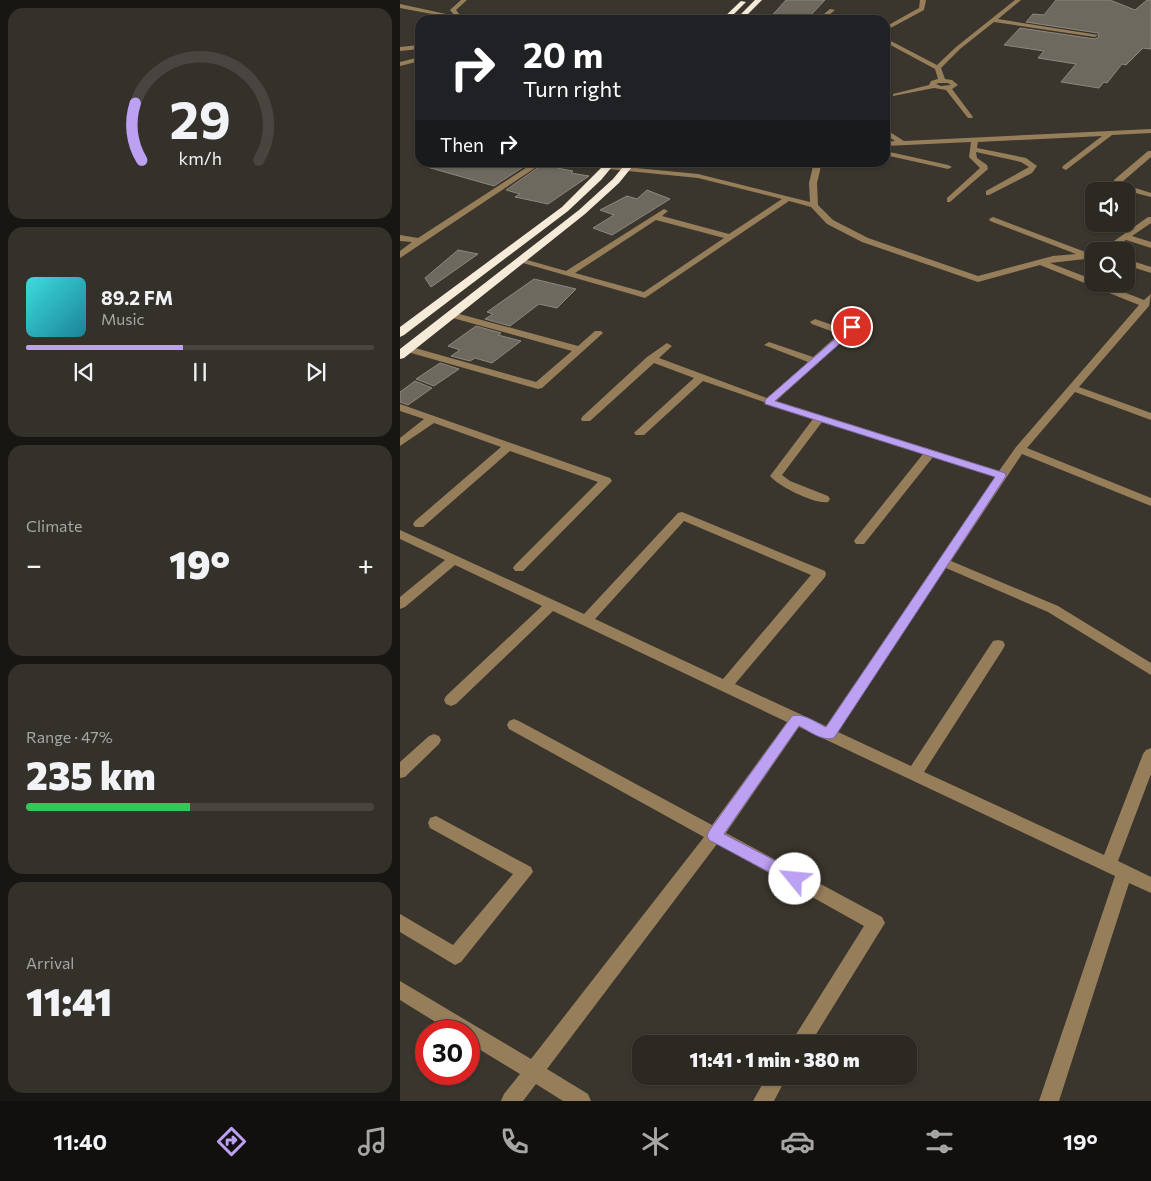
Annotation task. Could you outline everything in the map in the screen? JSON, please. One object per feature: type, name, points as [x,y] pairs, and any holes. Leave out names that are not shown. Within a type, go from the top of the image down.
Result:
[{"type":"highway","points":[[729,15],[745,0]]},
{"type":"highway","points":[[743,15],[759,0]]},
{"type":"highway","points":[[400,333],[565,208],[608,167]]},
{"type":"highway","points":[[404,352],[582,212],[629,167]]},
{"type":"street","points":[[457,15],[453,10],[464,0]]},
{"type":"street","points":[[890,26],[922,9],[923,0]]},
{"type":"street","points":[[938,68],[1018,0]]},
{"type":"street","points":[[400,6],[439,15]]},
{"type":"street","points":[[826,15],[832,10]]},
{"type":"street","points":[[993,20],[1095,35]]},
{"type":"street","points":[[890,43],[938,68],[942,80]]},
{"type":"street","points":[[400,49],[415,48]]},
{"type":"street","points":[[400,64],[415,60]]},
{"type":"street","points":[[895,95],[934,86],[948,88],[955,85],[950,81],[942,80],[933,82],[934,86]]},
{"type":"street","points":[[948,88],[970,117]]},
{"type":"street","points":[[890,144],[1151,131]]},
{"type":"street","points":[[1066,168],[1110,133]]},
{"type":"street","points":[[890,135],[902,143]]},
{"type":"street","points":[[950,200],[984,169],[972,158],[976,139]]},
{"type":"street","points":[[973,149],[1023,160],[1033,166],[1029,171],[989,194]]},
{"type":"street","points":[[1151,153],[1117,181],[1118,185],[1151,195]]},
{"type":"street","points":[[890,154],[948,168]]},
{"type":"street","points":[[400,255],[533,167]]},
{"type":"street","points":[[637,167],[698,176],[814,205],[830,222],[865,240],[978,279],[1053,259],[1085,256]]},
{"type":"street","points":[[814,205],[813,183],[817,167]]},
{"type":"street","points":[[520,261],[645,295],[789,198]]},
{"type":"street","points":[[567,274],[664,211]]},
{"type":"street","points":[[656,217],[729,237]]},
{"type":"street","points":[[993,219],[1085,253]]},
{"type":"street","points":[[1117,242],[1151,219]]},
{"type":"street","points":[[1126,236],[1151,245]]},
{"type":"street","points":[[400,238],[420,241]]},
{"type":"street","points":[[1040,262],[1085,280]]},
{"type":"street","points":[[1135,265],[1151,270]]},
{"type":"street","points":[[829,734],[1020,449],[1148,300],[1121,292]]},
{"type":"street","points":[[452,314],[578,349]]},
{"type":"street","points":[[768,402],[849,330],[815,322]]},
{"type":"street","points":[[404,352],[538,386],[598,333]]},
{"type":"street","points":[[769,345],[815,361]]},
{"type":"street","points":[[586,419],[667,346]]},
{"type":"street","points":[[651,359],[768,402],[1001,476]]},
{"type":"street","points":[[640,433],[702,377]]},
{"type":"street","points":[[1073,388],[1151,417]]},
{"type":"street","points":[[400,407],[606,481],[519,568]]},
{"type":"street","points":[[400,443],[432,418]]},
{"type":"street","points":[[819,418],[776,476],[786,484],[824,499]]},
{"type":"street","points":[[418,524],[509,446]]},
{"type":"street","points":[[1020,449],[1151,502]]},
{"type":"street","points":[[860,541],[930,453]]},
{"type":"street","points":[[586,621],[682,516],[820,574],[724,686]]},
{"type":"street","points":[[400,534],[1151,885]]},
{"type":"street","points":[[400,604],[454,559]]},
{"type":"street","points":[[943,562],[1053,609],[1151,670]]},
{"type":"street","points":[[451,700],[551,604]]},
{"type":"street","points":[[914,774],[998,645]]},
{"type":"street","points":[[511,1101],[714,836],[797,719]]},
{"type":"street","points":[[514,725],[876,923],[805,1035]]},
{"type":"street","points":[[400,772],[434,740]]},
{"type":"street","points":[[1049,1101],[1151,754]]},
{"type":"street","points":[[400,922],[455,956],[525,872],[436,823]]},
{"type":"street","points":[[400,990],[449,1020]]},
{"type":"street","points":[[480,1039],[581,1101]]},
{"type":"street","points":[[763,1101],[773,1085]]},
{"type":"building","points":[[786,0],[825,0],[811,15],[772,15]]},
{"type":"building","points":[[1056,0],[1110,0],[1135,10],[1147,0],[1151,0],[1151,49],[1143,48],[1126,65],[1122,64],[1107,83],[1104,82],[1099,88],[1061,82],[1076,64],[1038,58],[1044,51],[1004,45],[1020,28],[1095,39],[1099,37],[1098,33],[1026,22],[1033,14],[1044,15]]},
{"type":"building","points":[[427,167],[523,167],[494,186]]},
{"type":"building","points":[[539,167],[558,167],[573,171],[571,173],[589,176],[548,204],[515,197],[520,194],[506,190]]},
{"type":"building","points":[[647,190],[670,199],[612,235],[593,228],[614,215],[600,210],[627,196],[637,199]]},
{"type":"building","points":[[458,250],[478,254],[431,287],[425,278]]},
{"type":"building","points":[[534,279],[576,289],[557,308],[539,304],[510,326],[485,319],[493,314],[487,312]]},
{"type":"building","points":[[476,326],[501,333],[498,335],[521,341],[492,363],[475,358],[470,361],[451,356],[460,350],[448,346]]},
{"type":"building","points":[[440,363],[459,369],[434,386],[416,379]]},
{"type":"building","points":[[415,381],[432,388],[408,405],[400,402],[400,392]]},
{"type":"route","points":[[795,879],[714,836],[797,719],[829,734],[1001,476],[768,402],[852,327]]}]
